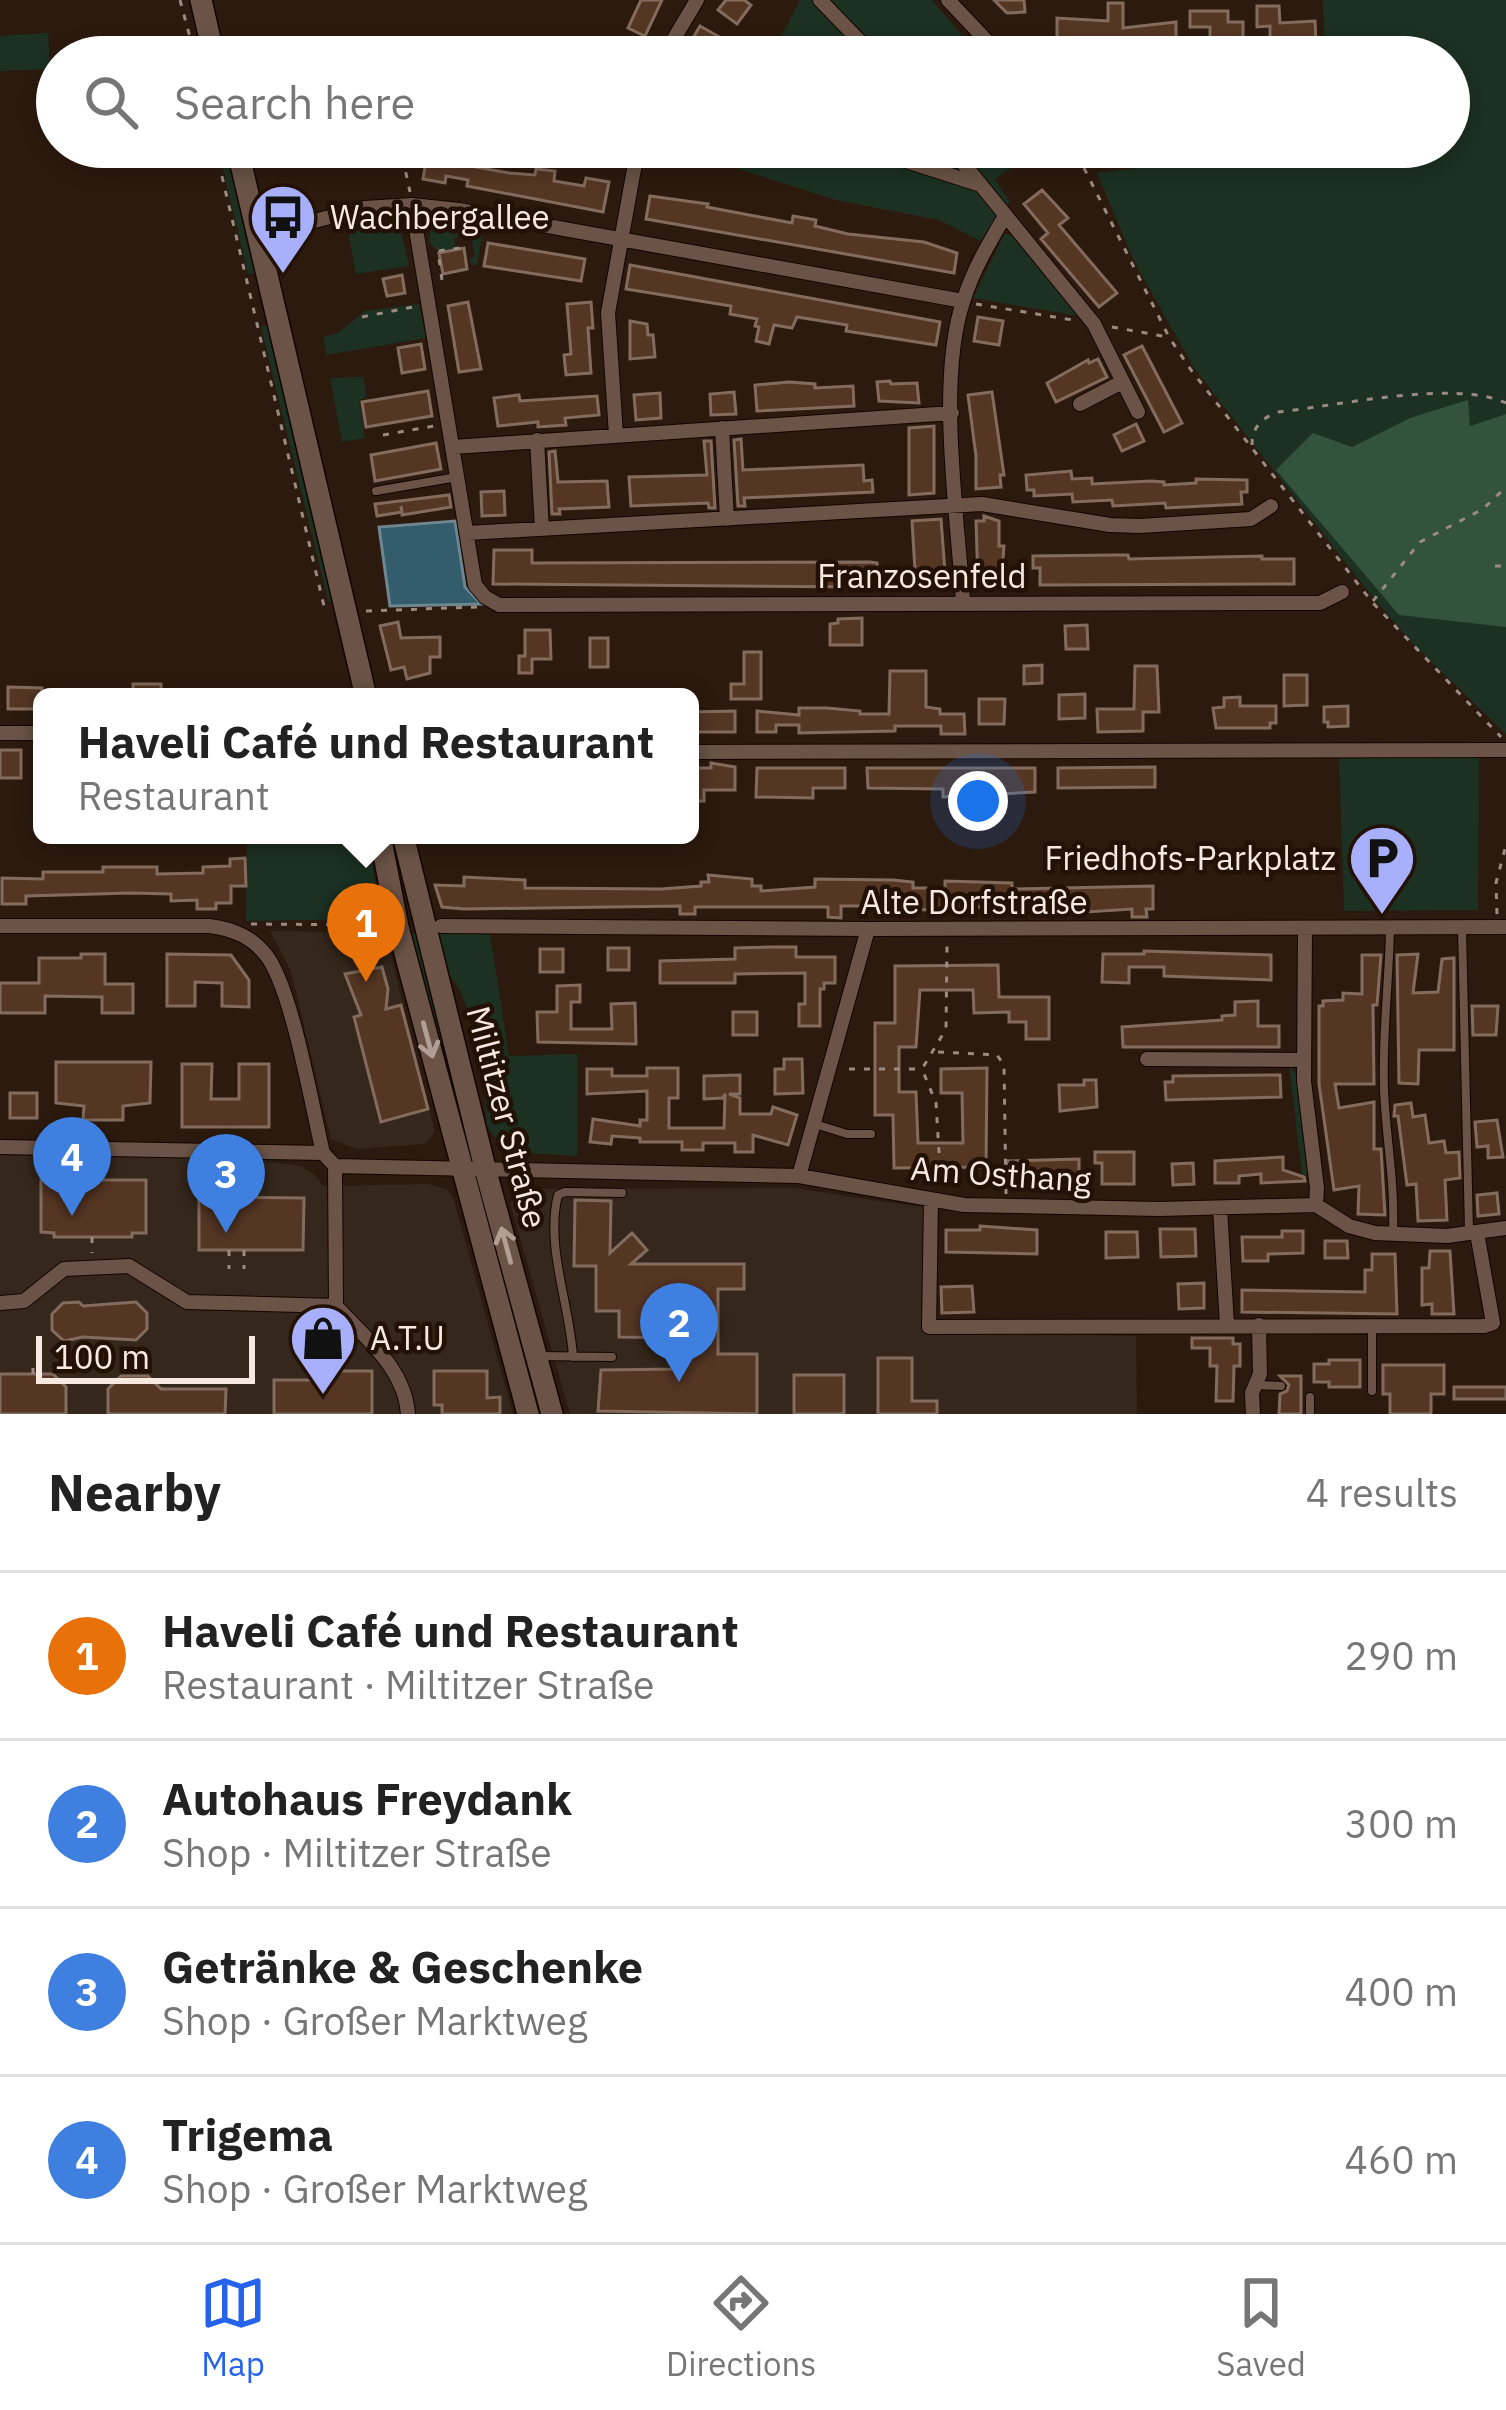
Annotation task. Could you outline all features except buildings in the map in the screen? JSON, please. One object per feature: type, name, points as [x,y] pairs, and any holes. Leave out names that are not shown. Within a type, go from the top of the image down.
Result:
[{"type":"street","points":[[200,0],[209,36]]},
{"type":"street","points":[[676,36],[697,0]]},
{"type":"street","points":[[820,0],[855,36]]},
{"type":"street","points":[[948,0],[982,36]]},
{"type":"street","points":[[242,168],[341,611],[363,688]]},
{"type":"street","points":[[616,435],[608,313],[634,168]]},
{"type":"street","points":[[929,168],[979,184]]},
{"type":"street","points":[[966,168],[1094,324],[1138,412]]},
{"type":"street","points":[[412,205],[476,585],[497,604]]},
{"type":"street","points":[[260,235],[365,208],[450,208],[968,300]]},
{"type":"street","points":[[963,603],[952,353],[968,300],[1005,216]]},
{"type":"street","points":[[1080,404],[1122,382]]},
{"type":"street","points":[[453,447],[952,413]]},
{"type":"street","points":[[722,428],[727,520]]},
{"type":"street","points":[[537,440],[542,529]]},
{"type":"street","points":[[467,533],[958,505],[1022,508],[1123,526],[1251,519],[1271,506]]},
{"type":"street","name":"Franzosenfeld","points":[[497,604],[1320,603],[1342,592]]},
{"type":"street","points":[[0,733],[33,733]]},
{"type":"street","points":[[699,752],[1506,746]]},
{"type":"street","name":"Miltitzer Straße","points":[[382,844],[398,926],[528,1414]]},
{"type":"street","name":"Miltitzer Straße","points":[[406,844],[485,1168],[552,1414]]},
{"type":"street","points":[[0,926],[208,926],[234,931],[255,943],[281,980],[323,1153],[335,1166],[336,1306],[394,1369],[405,1388],[408,1414]]},
{"type":"street","name":"Alte Dorfstraße","points":[[441,926],[1502,927]]},
{"type":"street","points":[[799,1176],[868,929]]},
{"type":"street","points":[[1305,929],[1303,1060],[1316,1205]]},
{"type":"street","points":[[1147,1059],[1303,1060]]},
{"type":"street","points":[[0,1147],[323,1153]]},
{"type":"street","name":"Am Osthang","points":[[335,1166],[799,1176],[931,1201],[1006,1208],[1316,1205],[1348,1226],[1393,1235],[1473,1234],[1506,1228]]},
{"type":"street","points":[[931,1201],[929,1327],[1500,1324],[1473,1234]]},
{"type":"street","points":[[1220,1208],[1227,1325]]},
{"type":"street","points":[[0,1303],[24,1301],[64,1269],[92,1267],[136,1268],[187,1302],[336,1306]]},
{"type":"street","points":[[1253,1414],[1252,1394],[1260,1374],[1259,1325]]},
{"type":"lane","points":[[376,491],[458,476]]},
{"type":"lane","points":[[1462,928],[1473,1234]]},
{"type":"lane","points":[[1390,929],[1384,1074],[1395,1183],[1393,1235]]},
{"type":"lane","points":[[815,1124],[871,1134]]},
{"type":"lane","points":[[573,1357],[558,1258],[558,1195],[622,1193]]},
{"type":"lane","points":[[1372,1326],[1372,1391]]},
{"type":"lane","points":[[537,1356],[612,1357]]},
{"type":"lane","points":[[1257,1385],[1281,1386]]},
{"type":"lane","points":[[1310,1396],[1310,1414]]},
{"type":"path","points":[[181,0],[190,36]]},
{"type":"path","points":[[220,168],[325,607],[341,611],[497,604]]},
{"type":"path","points":[[405,168],[412,205]]},
{"type":"path","points":[[1082,168],[1169,337],[1372,602],[1506,746]]},
{"type":"path","points":[[442,280],[438,251],[460,248]]},
{"type":"path","points":[[968,300],[1169,337]]},
{"type":"path","points":[[362,317],[422,306]]},
{"type":"path","points":[[1252,447],[1259,422],[1278,412],[1445,393],[1475,394],[1506,403]]},
{"type":"path","points":[[383,435],[448,424]]},
{"type":"path","points":[[1372,602],[1420,542],[1483,508],[1506,487]]},
{"type":"path","points":[[1495,566],[1506,566]]},
{"type":"path","points":[[1502,927],[1496,883],[1506,845]]},
{"type":"path","points":[[234,931],[245,925],[398,926]]},
{"type":"path","points":[[922,1069],[946,1029],[946,944]]},
{"type":"path","points":[[935,1052],[997,1055],[1004,1065],[1006,1208]]},
{"type":"path","points":[[848,1069],[922,1069]]},
{"type":"path","points":[[922,1069],[936,1103],[940,1168]]},
{"type":"path","points":[[92,1237],[92,1267]]},
{"type":"path","points":[[229,1250],[229,1269]]},
{"type":"path","points":[[244,1250],[244,1269]]},
{"type":"path","points":[[342,1353],[342,1371]]},
{"type":"path","points":[[33,1364],[33,1374]]},
{"type":"path","points":[[134,1365],[134,1376]]},
{"type":"shaded area","points":[[270,931],[385,933],[435,1132],[425,1144],[357,1149],[331,1139],[291,971]]},
{"type":"shaded area","points":[[0,1155],[191,1156],[299,1165],[323,1186],[428,1184],[446,1189],[453,1197],[513,1414],[0,1414]]},
{"type":"shaded area","points":[[794,1188],[926,1208],[924,1331],[1136,1336],[1137,1414],[570,1414],[510,1203],[526,1189]]},
{"type":"green space","points":[[800,0],[932,0],[963,36],[782,36]]},
{"type":"green space","points":[[1323,0],[1506,0],[1506,734],[1411,642],[1194,368],[1135,263],[1097,173],[1137,168],[1470,168],[1470,36],[1324,36]]},
{"type":"green space","points":[[48,33],[36,36],[36,70],[0,71],[0,36]]},
{"type":"green space","points":[[223,168],[232,168],[257,273],[248,274]]},
{"type":"green space","points":[[736,168],[1010,168],[995,179],[1010,202],[980,241],[939,220],[836,200]]},
{"type":"green space","points":[[399,223],[409,266],[356,274],[348,231]]},
{"type":"green space","points":[[441,223],[483,231],[477,265],[471,265],[470,258],[475,257],[471,235],[454,238],[460,248],[438,251],[429,242],[431,228]]},
{"type":"green space","points":[[1005,233],[1018,239],[1078,316],[973,298]]},
{"type":"green space","points":[[419,304],[426,338],[326,355],[323,337],[338,333],[365,311]]},
{"type":"green space","points":[[268,325],[337,604],[328,601],[261,327]]},
{"type":"green space","points":[[363,377],[367,397],[359,400],[365,438],[342,442],[330,378]]},
{"type":"green space","points":[[1468,400],[1470,426],[1506,414],[1506,627],[1399,615],[1276,470],[1313,433],[1352,447],[1410,418]]},
{"type":"green space","points":[[1479,755],[1478,910],[1344,911],[1339,756]]},
{"type":"green space","points":[[247,844],[369,844],[382,919],[246,921]]},
{"type":"green space","points":[[408,933],[419,934],[463,1109],[459,1110]]},
{"type":"green space","points":[[439,933],[490,934],[509,1056],[577,1054],[577,1156],[506,1152],[487,1126],[479,1044],[461,992],[448,973]]},
{"type":"green space","points":[[1289,1065],[1297,1076],[1310,1174],[1302,1175]]},
{"type":"water","points":[[455,521],[465,587],[481,604],[390,606],[379,527]]},
{"type":"place","name":"Wachbergallee","points":[[283,276]]},
{"type":"place","name":"Friedhofs-Parkplatz","points":[[1382,917]]},
{"type":"place","name":"Haveli Café und Restaurant","points":[[366,982]]},
{"type":"place","name":"Trigema","points":[[72,1216]]},
{"type":"place","name":"Getränke & Geschenke","points":[[226,1233]]},
{"type":"place","name":"Autohaus Freydank","points":[[679,1382]]},
{"type":"place","name":"A.T.U","points":[[323,1397]]}]
